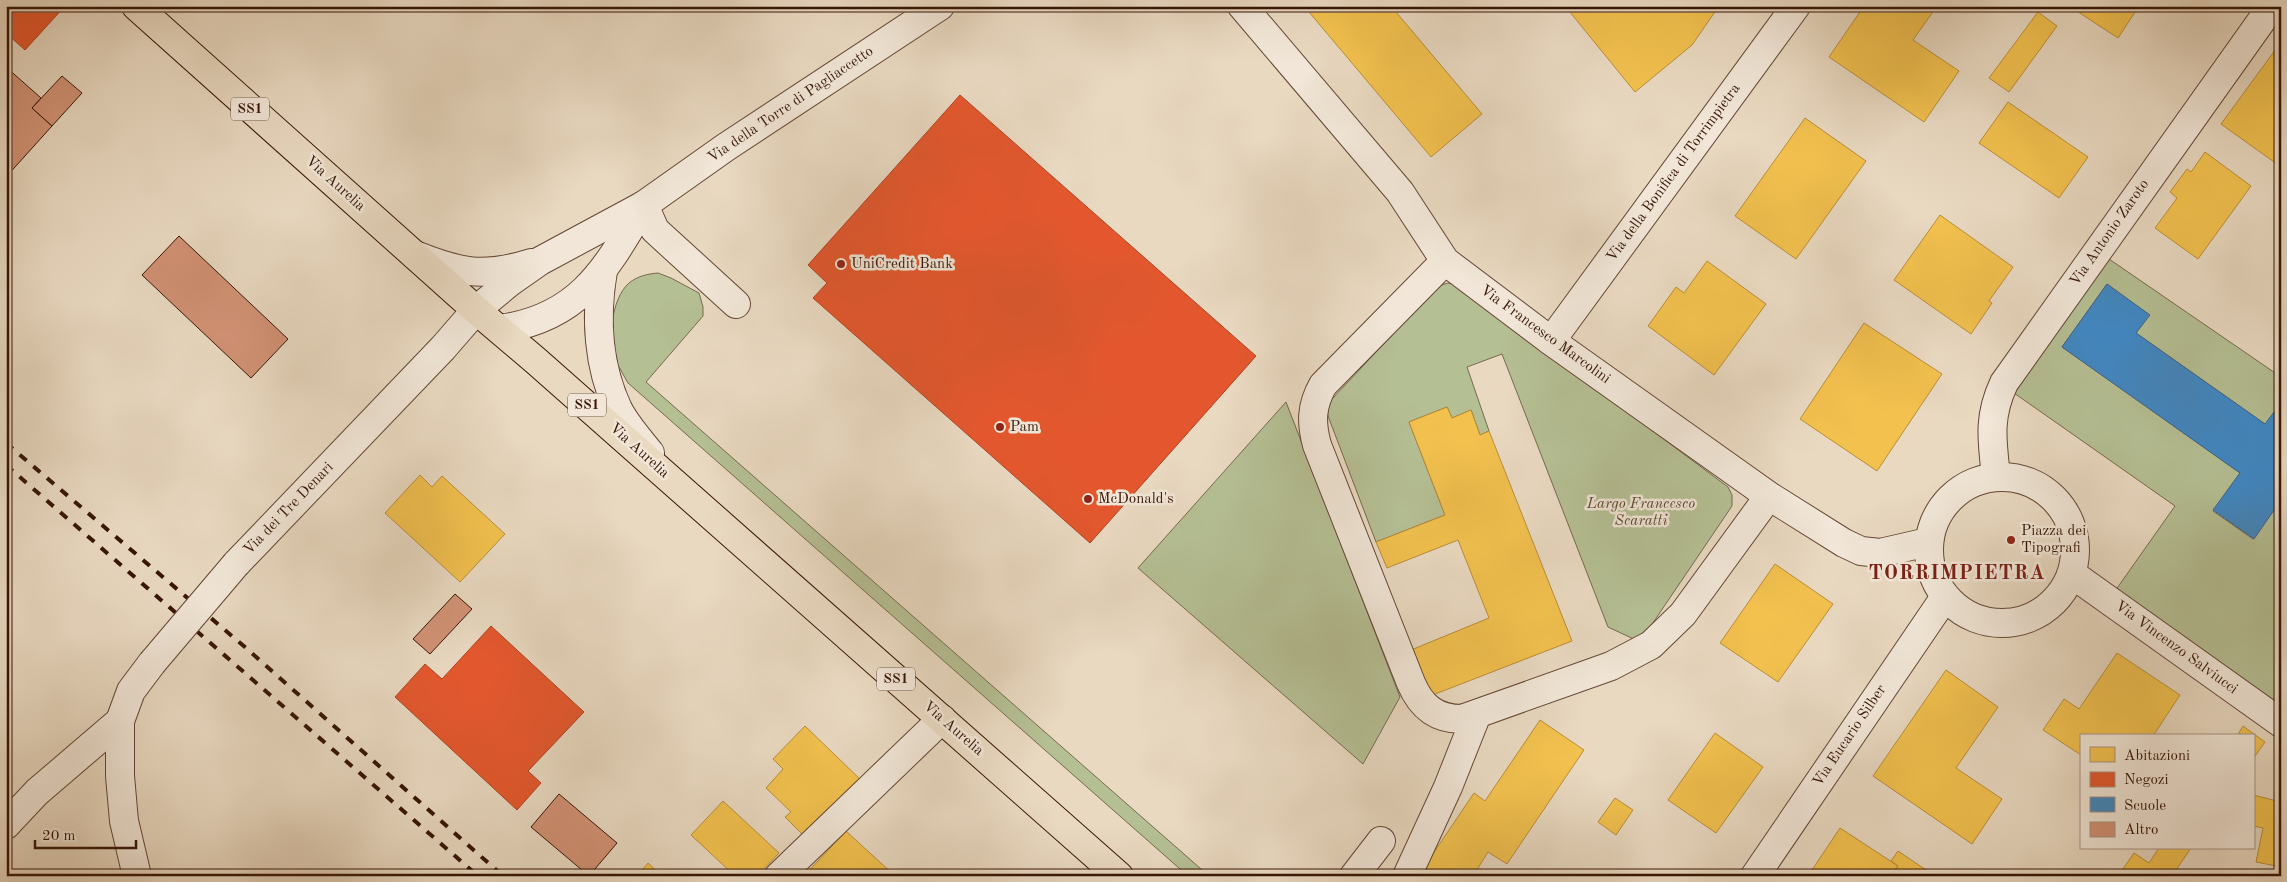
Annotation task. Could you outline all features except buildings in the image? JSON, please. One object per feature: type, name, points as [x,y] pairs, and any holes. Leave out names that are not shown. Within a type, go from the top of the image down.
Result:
[{"type":"main road","name":"Via Aurelia","points":[[136,6],[476,310],[500,329],[1119,876]]},
{"type":"street","name":"Via della Torre di Pagliaccetto","points":[[476,310],[540,261],[644,205],[726,147],[940,6]]},
{"type":"street","name":"Via Francesco Marcolini","points":[[1242,6],[1395,186],[1432,239],[1444,262],[1551,341],[1769,496],[1844,543],[1861,550],[1892,552],[1928,542]]},
{"type":"street","name":"Via della Bonifica di Torrimpietra","points":[[1551,341],[1796,6]]},
{"type":"street","name":"Via Antonio Zaroto","points":[[1996,476],[1991,433],[1993,415],[1999,394],[2009,375],[2272,6]]},
{"type":"street","name":"Via della Torre di Pagliaccetto","points":[[500,329],[528,325],[550,316],[581,295],[602,270],[644,205]]},
{"type":"street","points":[[644,205],[655,230],[736,304]]},
{"type":"street","name":"Via della Torre di Pagliaccetto","points":[[414,254],[449,268],[467,272],[504,270],[540,261]]},
{"type":"street","points":[[1444,262],[1323,385],[1313,407],[1312,420],[1317,445],[1417,696],[1431,712],[1440,716],[1462,718],[1477,714],[1611,666],[1651,645],[1683,614],[1769,496]]},
{"type":"street","name":"Via della Torre di Pagliaccetto","points":[[602,270],[598,298],[598,326],[609,387],[619,411],[632,431],[673,482]]},
{"type":"street","name":"Via dei Tre Denari","points":[[120,721],[132,691],[152,662],[236,564],[443,348],[476,310]]},
{"type":"street","points":[[1996,476],[2020,478],[2043,488],[2061,504],[2072,526],[2076,549],[2072,574],[2062,593],[2046,609],[2026,620],[2004,624],[1982,621],[1962,612],[1945,597],[1935,580],[1929,562],[1928,542],[1935,518],[1950,497],[1971,482],[1996,476]]},
{"type":"street","name":"Via Vincenzo Salviucci","points":[[2072,574],[2281,723]]},
{"type":"street","name":"Via Eucario Silber","points":[[1755,876],[1945,597]]},
{"type":"street","points":[[1407,876],[1440,805],[1477,714]]},
{"type":"street","points":[[779,876],[942,719]]},
{"type":"street","points":[[6,825],[37,792],[120,721]]},
{"type":"street","points":[[120,721],[120,776],[124,821],[137,876]]},
{"type":"street","points":[[1354,876],[1381,841]]},
{"type":"green space","points":[[2109,259],[2281,377],[2281,417],[2265,424],[2136,333],[2149,315],[2107,284],[2062,347],[2240,473],[2213,511],[2253,539],[2274,510],[2281,514],[2281,669],[2278,681],[2281,683],[2281,709],[2115,591],[2175,506],[2014,393]]},
{"type":"green space","points":[[658,273],[699,293],[703,307],[703,316],[646,382],[1209,876],[1188,876],[628,383],[617,363],[612,343],[612,321],[618,299],[629,283],[643,276]]},
{"type":"green space","name":"Largo Francesco Scaratti","points":[[1448,283],[1457,285],[1728,487],[1732,495],[1732,506],[1640,642],[1608,627],[1502,354],[1467,367],[1489,431],[1480,435],[1471,410],[1452,418],[1447,407],[1409,422],[1445,515],[1376,542],[1328,416],[1327,407],[1332,399],[1438,286]]},
{"type":"green space","points":[[1286,402],[1400,697],[1363,764],[1138,568]]},
{"type":"railway","points":[[6,443],[246,648],[503,876]]},
{"type":"railway","points":[[6,465],[478,876]]},
{"type":"place","name":"UniCredit Bank","points":[[841,264]]},
{"type":"place","name":"Pam","points":[[1000,427]]},
{"type":"place","name":"McDonald's","points":[[1088,499]]},
{"type":"place","name":"Piazza dei Tipografi","points":[[2011,540]]},
{"type":"district","name":"TORRIMPIETRA","points":[[1957,574]]}]
